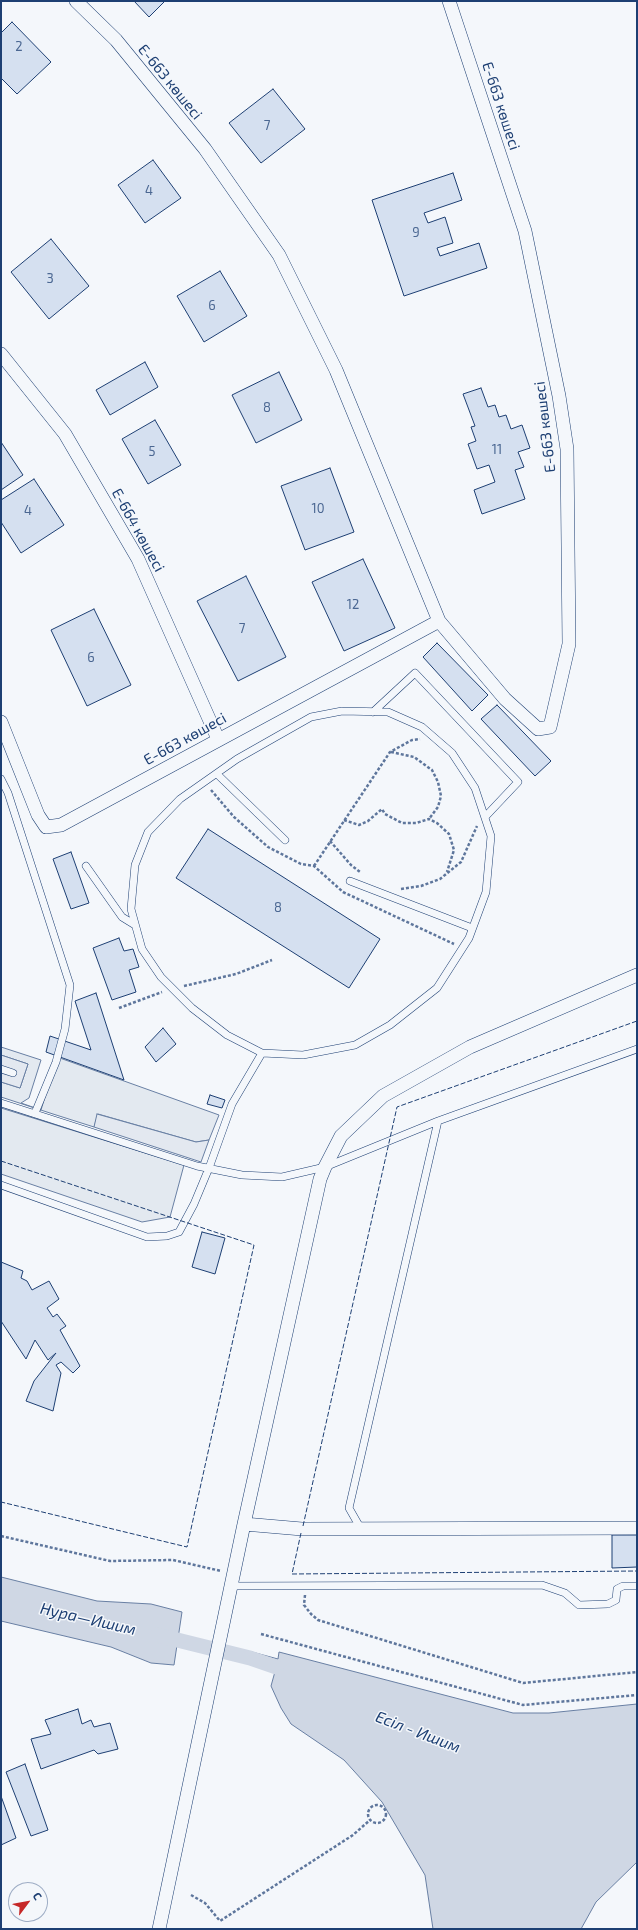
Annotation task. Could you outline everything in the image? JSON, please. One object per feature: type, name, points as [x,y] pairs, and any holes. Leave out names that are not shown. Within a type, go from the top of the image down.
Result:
[{"type":"street","name":"Е-663 көшесі","points":[[76,1],[116,40],[205,149],[279,256],[336,370],[439,621],[505,699],[538,729],[550,727],[569,644],[567,449],[560,396],[525,231],[449,1]]},
{"type":"street","name":"Е-664 көшесі","points":[[1,354],[65,434],[138,559],[218,739]]},
{"type":"street","name":"Е-663 көшесі","points":[[1,722],[38,815],[46,827],[61,825],[439,621]]},
{"type":"street","points":[[159,1929],[244,1524],[320,1179],[325,1167],[341,1136],[383,1096],[470,1047],[637,975]]},
{"type":"street","points":[[244,1524],[302,1529],[361,1530],[445,1528],[637,1528]]},
{"type":"lane","points":[[374,712],[415,673],[518,782],[484,815]]},
{"type":"lane","points":[[342,711],[388,712],[422,727],[435,738],[452,753],[475,788],[491,836],[486,892],[472,928],[462,948],[437,988],[390,1025],[355,1045],[303,1055],[262,1053],[227,1035],[192,1008],[161,977],[142,949],[131,909],[135,865],[148,832],[180,799],[237,759],[311,717],[342,711]]},
{"type":"lane","points":[[217,774],[285,840]]},
{"type":"lane","points":[[1,778],[8,793],[70,985],[65,1029],[56,1062],[35,1113]]},
{"type":"lane","points":[[86,866],[122,917],[135,925]]},
{"type":"lane","points":[[350,881],[472,928]]},
{"type":"lane","points":[[1,1103],[197,1166],[242,1176],[282,1176],[325,1167],[438,1121],[637,1049]]},
{"type":"lane","points":[[1,1185],[147,1236],[167,1236],[179,1232],[194,1204],[209,1168],[232,1104],[262,1053]]},
{"type":"lane","points":[[1,1069],[13,1073]]},
{"type":"lane","points":[[361,1530],[349,1508],[438,1121]]},
{"type":"lane","points":[[232,1580],[306,1586],[542,1585],[565,1593],[579,1605],[608,1604],[616,1600],[617,1589],[623,1586],[637,1586]]},
{"type":"path","points":[[314,866],[390,752],[412,740],[435,738]]},
{"type":"path","points":[[344,820],[359,825],[368,821],[382,809],[385,814],[402,823],[416,823],[429,819],[438,807],[441,796],[438,782],[432,770],[414,756],[390,752]]},
{"type":"path","points":[[204,782],[234,817],[268,847],[301,864],[314,866],[343,892],[462,948]]},
{"type":"path","points":[[394,890],[422,886],[440,880],[461,862],[484,815]]},
{"type":"path","points":[[429,819],[437,823],[449,834],[454,850],[451,863],[446,874]]},
{"type":"path","points":[[330,841],[351,865],[364,875]]},
{"type":"path","points":[[118,1008],[172,989],[236,974],[272,960]]},
{"type":"path","points":[[1,1536],[110,1561],[173,1560],[232,1580]]},
{"type":"path","points":[[306,1586],[304,1605],[318,1620],[523,1683],[637,1672]]},
{"type":"path","points":[[261,1634],[523,1705],[637,1695]]},
{"type":"path","points":[[374,1805],[383,1807],[386,1816],[382,1821],[377,1823],[370,1820],[367,1814],[369,1808],[374,1805]]},
{"type":"path","points":[[191,1895],[205,1903],[220,1921],[353,1835],[370,1820]]},
{"type":"shaded area","points":[[1,1047],[41,1060],[29,1098],[21,1103],[41,1110],[57,1057],[219,1115],[209,1140],[196,1142],[98,1114],[94,1127],[53,1114],[1,1097],[1,1082],[20,1088],[28,1064],[1,1055]]},
{"type":"shaded area","points":[[1,1055],[28,1064],[20,1088],[1,1082]]},
{"type":"shaded area","points":[[1,1108],[184,1165],[170,1217],[142,1222],[1,1174]]},
{"type":"shaded area","points":[[97,1114],[196,1142],[209,1140],[201,1162],[94,1127]]},
{"type":"water","name":"Нура—Ишим","points":[[1,1577],[97,1601],[151,1604],[182,1612],[174,1665],[151,1663],[111,1647],[1,1621]]},
{"type":"water","name":"Есіл - Ишим","points":[[252,1652],[278,1659],[279,1652],[513,1713],[549,1713],[637,1704],[637,1862],[596,1902],[581,1929],[433,1929],[425,1875],[382,1802],[344,1760],[291,1724],[281,1708],[271,1686],[276,1668],[250,1662]]},
{"type":"building","points":[[134,1],[165,1],[149,17]]},
{"type":"building","points":[[12,22],[51,62],[17,94],[1,78],[1,33]]},
{"type":"building","points":[[273,89],[305,129],[261,163],[229,123]]},
{"type":"building","points":[[153,160],[181,198],[145,223],[118,185]]},
{"type":"building","points":[[453,173],[462,200],[424,213],[428,223],[445,217],[453,243],[437,248],[440,256],[479,243],[487,268],[404,296],[372,200]]},
{"type":"building","points":[[51,239],[89,286],[49,319],[11,272]]},
{"type":"building","points":[[220,271],[247,316],[204,342],[177,296]]},
{"type":"building","points":[[145,362],[158,387],[110,415],[96,390]]},
{"type":"building","points":[[279,372],[302,420],[256,443],[232,395]]},
{"type":"building","points":[[481,388],[488,407],[495,405],[499,417],[506,415],[511,429],[522,425],[530,448],[518,452],[524,467],[515,470],[525,499],[482,514],[474,490],[495,482],[489,465],[477,469],[468,444],[476,441],[471,427],[475,426],[463,394]]},
{"type":"building","points":[[155,420],[181,465],[148,484],[122,439]]},
{"type":"building","points":[[1,442],[23,475],[1,490]]},
{"type":"building","points":[[330,468],[354,532],[305,550],[281,486]]},
{"type":"building","points":[[34,479],[64,525],[21,553],[1,522],[1,500]]},
{"type":"building","points":[[363,559],[395,628],[344,651],[312,582]]},
{"type":"building","points":[[246,576],[286,657],[238,681],[197,601]]},
{"type":"building","points":[[94,609],[131,685],[87,706],[51,630]]},
{"type":"building","points":[[437,643],[488,695],[472,711],[423,657]]},
{"type":"building","points":[[497,705],[551,761],[535,776],[481,719]]},
{"type":"building","points":[[208,829],[380,939],[349,988],[176,878]]},
{"type":"building","points":[[71,852],[89,903],[71,909],[53,859]]},
{"type":"building","points":[[119,938],[124,951],[133,949],[139,967],[129,970],[136,992],[112,1000],[93,948]]},
{"type":"building","points":[[96,993],[124,1080],[46,1052],[50,1036],[91,1050],[75,1001]]},
{"type":"building","points":[[163,1028],[176,1044],[156,1062],[145,1047]]},
{"type":"building","points":[[210,1095],[225,1100],[222,1108],[207,1104]]},
{"type":"building","points":[[202,1232],[225,1238],[215,1274],[192,1267]]},
{"type":"building","points":[[1,1262],[23,1271],[21,1278],[27,1281],[32,1290],[49,1281],[59,1299],[47,1308],[53,1317],[57,1314],[66,1326],[60,1330],[80,1366],[73,1373],[61,1362],[56,1365],[61,1373],[53,1411],[26,1401],[34,1381],[56,1353],[48,1360],[35,1340],[26,1359],[1,1321]]},
{"type":"building","points":[[612,1535],[637,1535],[637,1567],[612,1568]]},
{"type":"building","points":[[78,1709],[82,1724],[91,1720],[94,1727],[110,1723],[118,1749],[98,1754],[94,1750],[41,1769],[31,1739],[51,1734],[45,1720]]},
{"type":"building","points":[[25,1764],[48,1830],[31,1836],[6,1772]]},
{"type":"building","points":[[1,1796],[16,1838],[1,1845]]},
{"type":"waterway","points":[[157,1635],[250,1658],[276,1667]]},
{"type":"fence","points":[[303,1526],[397,1107],[637,1021]]},
{"type":"fence","points":[[1,1161],[254,1245],[187,1547],[1,1502]]},
{"type":"fence","points":[[301,1533],[292,1574],[637,1571]]}]
